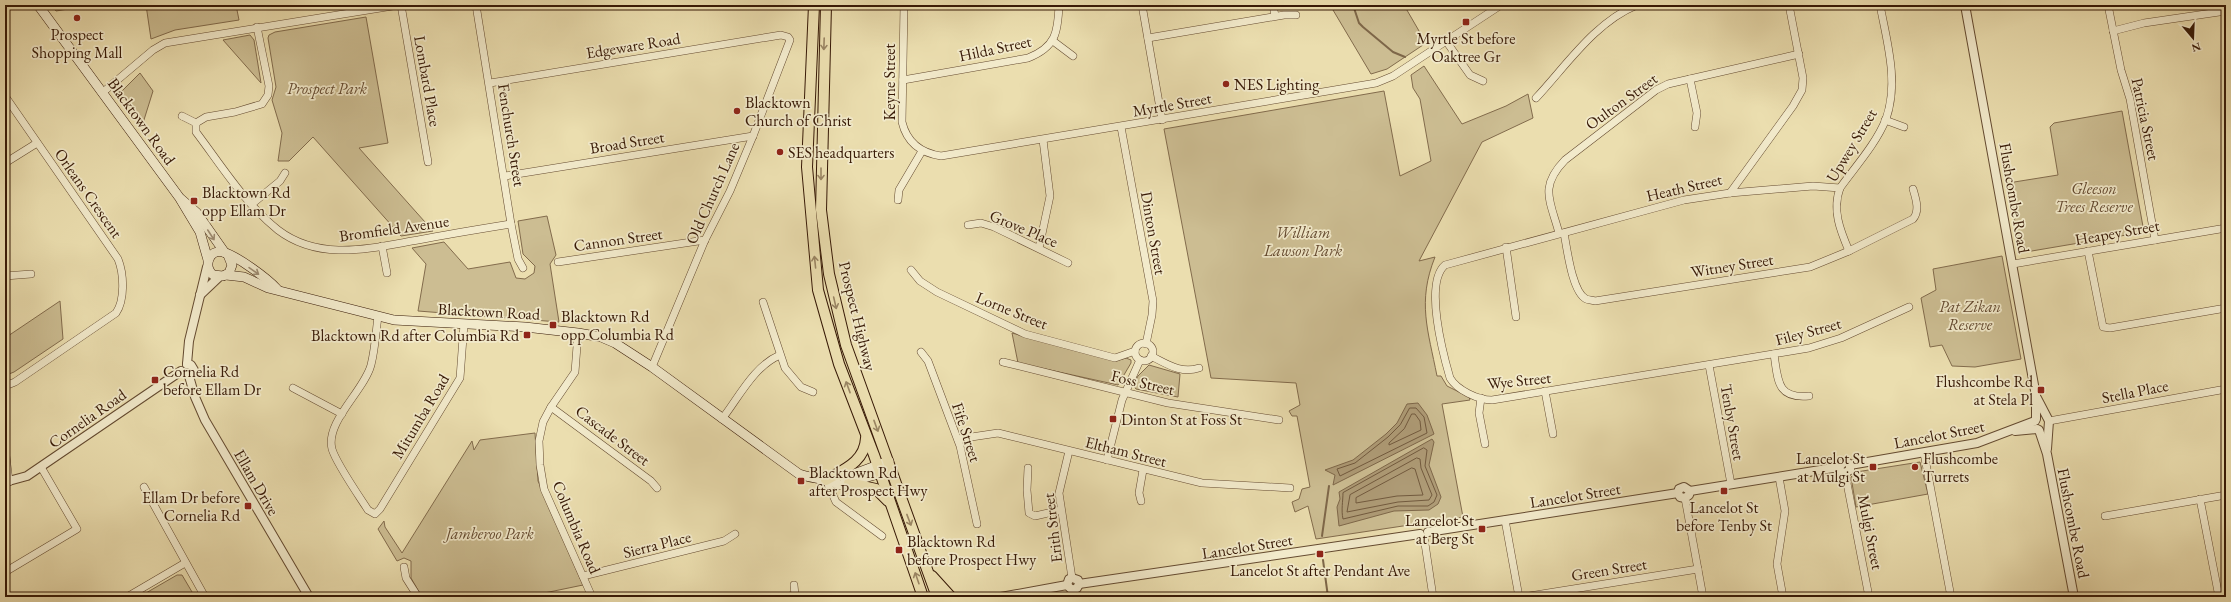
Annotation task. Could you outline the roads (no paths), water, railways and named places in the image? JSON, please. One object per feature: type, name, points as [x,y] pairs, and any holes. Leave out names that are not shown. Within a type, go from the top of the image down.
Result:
[{"type":"main road","name":"Blacktown Road","points":[[38,5],[179,197],[200,232],[208,263]]},
{"type":"main road","name":"Prospect Highway","points":[[814,5],[807,167],[809,209],[818,290],[839,364],[879,469]]},
{"type":"main road","name":"Prospect Highway","points":[[826,5],[821,210],[829,274],[846,345],[937,597]]},
{"type":"main road","name":"Blacktown Road","points":[[179,197],[197,213],[226,254],[272,284],[277,290]]},
{"type":"main road","points":[[216,252],[226,254],[232,265],[223,276],[213,275],[208,263],[216,252]]},
{"type":"main road","name":"Blacktown Road","points":[[223,276],[244,277],[268,288],[402,321],[464,324],[578,333],[608,340],[652,367],[799,474],[840,485],[849,483],[879,469]]},
{"type":"main road","points":[[829,481],[860,458],[866,446],[866,437]]},
{"type":"main road","points":[[829,481],[839,476],[890,466]]},
{"type":"main road","points":[[879,469],[923,597]]},
{"type":"main road","points":[[849,483],[876,489],[891,504]]},
{"type":"main road","points":[[928,572],[951,597]]},
{"type":"street","points":[[102,93],[153,50],[165,43],[400,5]]},
{"type":"street","name":"Lombard Place","points":[[400,5],[428,162]]},
{"type":"street","name":"Fenchurch Street","points":[[476,5],[505,176],[511,224],[518,259],[523,268]]},
{"type":"street","name":"Keyne Street","points":[[904,5],[901,112],[903,127],[911,142],[922,151]]},
{"type":"street","name":"Hilda Street","points":[[903,80],[1028,58],[1045,49],[1053,41],[1058,26],[1060,5]]},
{"type":"street","points":[[1142,5],[1162,120]]},
{"type":"street","points":[[1273,5],[1275,16]]},
{"type":"street","name":"Myrtle Street","points":[[922,151],[941,156],[1376,83],[1394,76],[1501,5]]},
{"type":"street","points":[[1536,98],[1595,34],[1623,11],[1637,5]]},
{"type":"street","name":"Heath Street","points":[[1442,268],[1449,263],[1684,200],[1730,193],[1793,106],[1802,90],[1803,78],[1789,5]]},
{"type":"street","name":"Upwey Street","points":[[1849,251],[1840,229],[1836,208],[1840,188],[1876,138],[1885,120],[1892,88],[1892,68],[1880,5]]},
{"type":"street","name":"Flushcombe Road","points":[[1965,5],[2036,396],[2037,425],[2047,454],[2074,597]]},
{"type":"street","name":"Patricia Street","points":[[2108,5],[2121,70],[2130,99],[2155,240]]},
{"type":"street","points":[[2113,31],[2144,23],[2226,11]]},
{"type":"street","points":[[1148,38],[1275,16],[1290,14],[1296,15]]},
{"type":"street","points":[[182,116],[196,123],[206,117],[235,112],[262,104],[268,95],[269,86],[257,27]]},
{"type":"street","name":"Edgeware Road","points":[[490,83],[781,35]]},
{"type":"street","name":"Old Church Lane","points":[[652,367],[706,240],[730,191],[790,44],[788,37],[781,35]]},
{"type":"street","points":[[1053,41],[1073,56]]},
{"type":"street","points":[[1446,41],[1470,75],[1483,82]]},
{"type":"street","name":"Oulton Street","points":[[1561,233],[1548,195],[1550,180],[1556,169],[1565,160],[1656,90],[1668,84],[1799,54]]},
{"type":"street","points":[[1690,79],[1697,113],[1695,127]]},
{"type":"street","name":"Orleans Crescent","points":[[5,96],[118,259],[122,268],[121,303],[116,313],[15,382],[5,386]]},
{"type":"street","points":[[1885,120],[1904,127]]},
{"type":"street","name":"Bromfield Avenue","points":[[196,123],[196,132],[252,204],[278,230],[309,246],[333,250],[382,246],[511,224]]},
{"type":"street","name":"Dinton Street","points":[[1121,127],[1153,301],[1152,315],[1146,344]]},
{"type":"street","name":"Broad Street","points":[[505,176],[753,136]]},
{"type":"street","points":[[1039,248],[1050,196],[1042,140]]},
{"type":"street","points":[[5,163],[38,143]]},
{"type":"street","points":[[898,200],[899,190],[922,151]]},
{"type":"street","points":[[252,204],[280,181],[285,173]]},
{"type":"street","points":[[1730,193],[1813,186],[1840,188]]},
{"type":"street","name":"Witney Street","points":[[1561,233],[1578,291],[1585,299],[1595,301],[1810,267],[1849,251],[1913,219],[1917,214],[1913,189]]},
{"type":"street","name":"Grove Place","points":[[968,225],[981,223],[1039,248],[1068,263]]},
{"type":"street","name":"Heapey Street","points":[[2013,264],[2226,228]]},
{"type":"street","name":"Cannon Street","points":[[558,262],[706,240]]},
{"type":"street","points":[[382,246],[387,273]]},
{"type":"street","points":[[1506,248],[1516,317]]},
{"type":"street","points":[[2088,251],[2103,327],[2110,328],[2226,308]]},
{"type":"street","points":[[187,364],[189,342],[208,263]]},
{"type":"street","name":"Wye Street","points":[[1442,268],[1436,281],[1435,296],[1450,378],[1456,387],[1481,398],[1492,400],[1708,365]]},
{"type":"street","name":"Lorne Street","points":[[911,270],[920,281],[937,292],[1025,334],[1115,358],[1135,351]]},
{"type":"street","points":[[5,276],[31,274]]},
{"type":"street","points":[[200,295],[223,276]]},
{"type":"street","points":[[763,302],[785,368],[801,387],[813,392]]},
{"type":"street","name":"Filey Street","points":[[1708,365],[1809,348],[1841,338],[1909,307]]},
{"type":"street","points":[[293,388],[342,414],[366,377],[371,365],[378,316]]},
{"type":"street","name":"Mitumba Road","points":[[342,414],[334,429],[331,440],[332,450],[368,510],[375,514],[380,509],[460,378],[464,324]]},
{"type":"street","name":"Columbia Road","points":[[578,333],[576,372],[551,407],[543,422],[539,441],[541,477],[544,489],[592,597]]},
{"type":"street","points":[[1146,344],[1152,349],[1151,356],[1145,361],[1140,360],[1136,356],[1135,351],[1138,346],[1146,344]]},
{"type":"street","name":"Fife Street","points":[[920,352],[928,361],[958,439],[977,524]]},
{"type":"street","points":[[1774,354],[1778,380],[1783,390],[1792,396],[1809,396]]},
{"type":"street","points":[[722,419],[760,368],[769,360],[780,355]]},
{"type":"street","points":[[1151,356],[1174,368],[1190,371],[1199,368]]},
{"type":"street","points":[[1107,460],[1124,392],[1140,360]]},
{"type":"street","name":"Foss Street","points":[[1003,362],[1168,403],[1279,420]]},
{"type":"street","points":[[187,364],[194,368],[194,372],[189,376],[184,375],[181,371],[182,367],[187,364]]},
{"type":"street","name":"Tenby Street","points":[[1708,365],[1731,484]]},
{"type":"street","name":"Cornelia Road","points":[[7,482],[23,478],[41,467],[181,371]]},
{"type":"street","name":"Ellam Drive","points":[[189,376],[195,397],[205,420],[309,597]]},
{"type":"street","name":"Stella Place","points":[[2048,422],[2226,389]]},
{"type":"street","points":[[1546,391],[1553,434]]},
{"type":"street","name":"Flushcombe Road","points":[[2036,396],[2048,422],[2047,454]]},
{"type":"street","points":[[1481,398],[1479,413],[1485,444]]},
{"type":"street","name":"Cascade Street","points":[[551,407],[651,481],[657,488]]},
{"type":"street","points":[[2037,425],[2042,416],[2048,422]]},
{"type":"street","name":"Lancelot Street","points":[[1079,584],[1424,534],[1505,520],[1684,494],[1779,476],[1842,470],[1844,462],[1850,465],[1924,453],[1976,443],[2008,431],[2037,425],[2045,430],[2048,422]]},
{"type":"street","name":"Eltham Street","points":[[958,439],[994,433],[1202,483],[1290,488]]},
{"type":"street","points":[[5,447],[7,482]]},
{"type":"street","name":"Erith Street","points":[[1069,451],[1060,487],[1072,578]]},
{"type":"street","points":[[1924,453],[1951,597]]},
{"type":"street","points":[[5,572],[77,529],[41,467]]},
{"type":"street","points":[[1028,468],[1027,490],[1029,513],[1034,516],[1062,510]]},
{"type":"street","points":[[1141,501],[1139,493],[1143,470]]},
{"type":"street","name":"Mulgi Street","points":[[1842,470],[1869,597]]},
{"type":"street","points":[[1779,476],[1785,511],[1777,564],[1783,597]]},
{"type":"street","points":[[829,481],[836,502],[882,536]]},
{"type":"street","points":[[144,487],[175,540],[185,563],[205,597]]},
{"type":"street","points":[[1684,494],[1703,597]]},
{"type":"street","points":[[2105,516],[2226,495]]},
{"type":"street","points":[[2200,499],[2219,597]]},
{"type":"street","points":[[1505,520],[1519,597]]},
{"type":"street","name":"Sierra Place","points":[[583,576],[724,541],[735,534]]},
{"type":"street","points":[[1424,534],[1433,597]]},
{"type":"street","points":[[127,597],[185,563]]},
{"type":"street","points":[[404,566],[406,578],[418,597]]},
{"type":"street","name":"Green Street","points":[[1523,597],[1698,569]]},
{"type":"street","points":[[1001,597],[1032,595],[1067,585],[1068,581],[1072,578],[1078,580],[1079,584],[1077,588],[1072,590],[1067,585]]},
{"type":"street","points":[[784,597],[797,596],[794,584]]},
{"type":"water","points":[[1418,403],[1427,415],[1434,434],[1333,485],[1335,475],[1325,470],[1353,460],[1386,434],[1397,423],[1407,404]]},
{"type":"water","points":[[1432,439],[1434,442],[1429,465],[1441,497],[1438,504],[1429,510],[1394,511],[1339,526],[1337,507],[1340,499],[1339,492]]},
{"type":"waterway","points":[[1353,5],[1359,23],[1393,52],[1405,57]]},
{"type":"waterway","points":[[1322,536],[1329,486]]},
{"type":"waterway","points":[[1323,560],[1328,597]]},
{"type":"place","name":"Prospect Shopping Mall","points":[[77,18]]},
{"type":"place","name":"Myrtle St before Oaktree Gr","points":[[1466,22]]},
{"type":"place","name":"NES Lighting","points":[[1226,84]]},
{"type":"place","name":"Blacktown Church of Christ","points":[[737,111]]},
{"type":"place","name":"SES headquarters","points":[[780,152]]},
{"type":"place","name":"Blacktown Rd opp Ellam Dr","points":[[194,201]]},
{"type":"place","name":"Blacktown Rd opp Columbia Rd","points":[[553,325]]},
{"type":"place","name":"Blacktown Rd after Columbia Rd","points":[[527,335]]},
{"type":"place","name":"Cornelia Rd before Ellam Dr","points":[[155,380]]},
{"type":"place","name":"Flushcombe Rd at Stela Pl","points":[[2041,390]]},
{"type":"place","name":"Dinton St at Foss St","points":[[1113,419]]},
{"type":"place","name":"Lancelot St at Mulgi St","points":[[1873,467]]},
{"type":"place","name":"Flushcombe Turrets","points":[[1915,467]]},
{"type":"place","name":"Blacktown Rd after Prospect Hwy","points":[[801,481]]},
{"type":"place","name":"Lancelot St before Tenby St","points":[[1724,491]]},
{"type":"place","name":"Ellam Dr before Cornelia Rd","points":[[248,506]]},
{"type":"place","name":"Lancelot St at Berg St","points":[[1482,529]]},
{"type":"place","name":"Blacktown Rd before Prospect Hwy","points":[[899,550]]},
{"type":"place","name":"Lancelot St after Pendant Ave","points":[[1320,554]]},
{"type":"park label","name":"Prospect Park","points":[[327,88]]},
{"type":"park label","name":"Gleeson Trees Reserve","points":[[2094,197]]},
{"type":"park label","name":"William Lawson Park","points":[[1303,241]]},
{"type":"park label","name":"Pat Zikan Reserve","points":[[1970,315]]},
{"type":"park label","name":"Jamberoo Park","points":[[490,533]]}]
